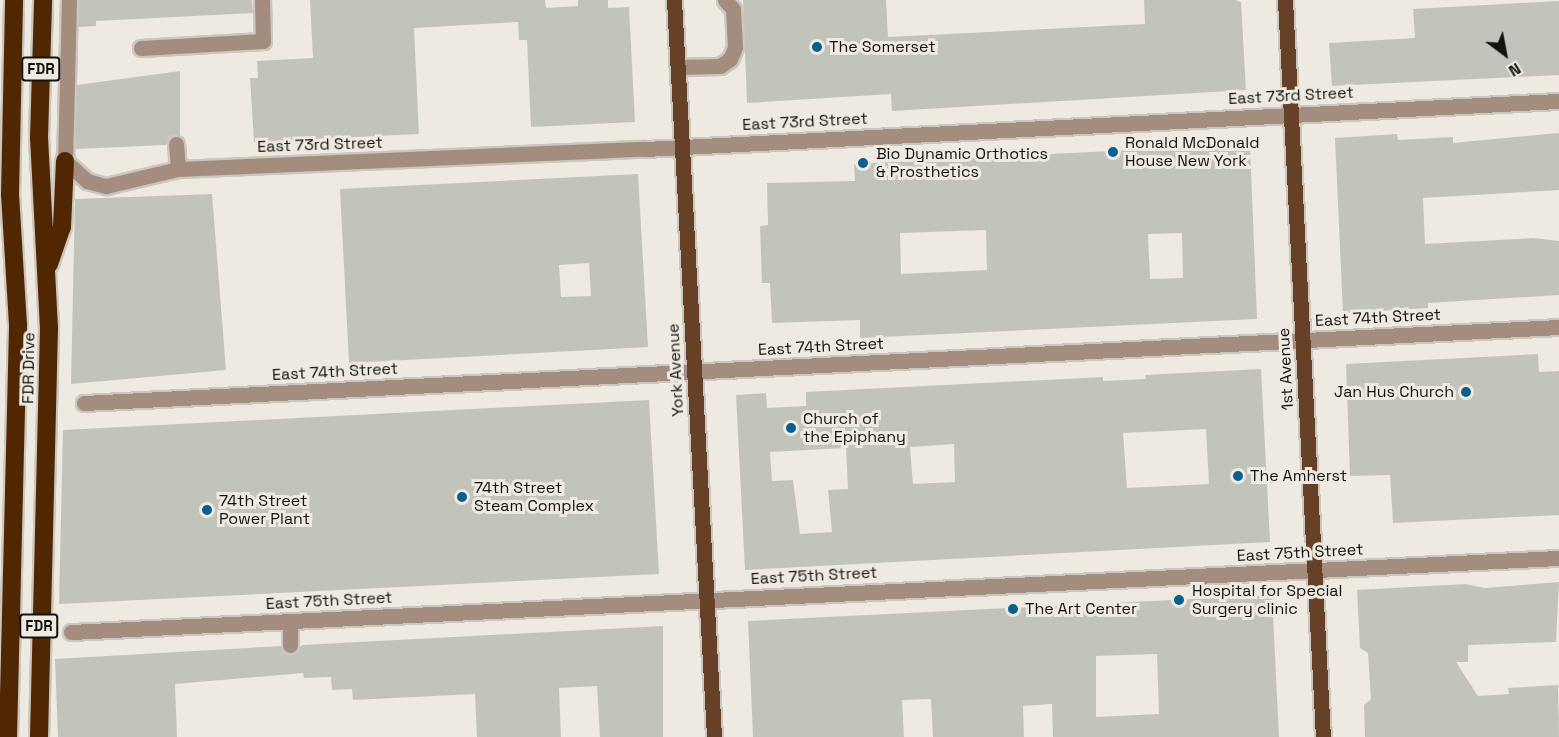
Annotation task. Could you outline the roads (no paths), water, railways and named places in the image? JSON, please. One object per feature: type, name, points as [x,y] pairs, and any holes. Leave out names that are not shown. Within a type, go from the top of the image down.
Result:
[{"type":"highway","name":"FDR Drive","points":[[8,737],[18,325],[10,195],[14,0]]},
{"type":"highway","name":"FDR Drive","points":[[39,737],[48,393],[47,271],[39,138],[43,0]]},
{"type":"highway","points":[[47,271],[62,227],[65,161]]},
{"type":"main road","name":"York Avenue","points":[[674,0],[714,737]]},
{"type":"main road","name":"1st Avenue","points":[[1285,0],[1323,737]]},
{"type":"street","points":[[65,161],[69,0]]},
{"type":"street","points":[[141,48],[263,41],[262,0]]},
{"type":"street","points":[[678,67],[720,66],[730,59],[735,47],[733,9],[725,0]]},
{"type":"street","name":"East 73rd Street","points":[[65,161],[87,181],[106,186],[178,169],[681,147],[1559,101]]},
{"type":"street","points":[[176,144],[178,169]]},
{"type":"street","name":"East 74th Street","points":[[84,403],[1559,327]]},
{"type":"street","name":"East 75th Street","points":[[71,632],[1559,558]]},
{"type":"street","points":[[290,621],[290,645]]},
{"type":"place","name":"The Somerset","points":[[817,47]]},
{"type":"place","name":"Ronald McDonald House New York","points":[[1113,152]]},
{"type":"place","name":"Bio Dynamic Orthotics & Prosthetics","points":[[863,163]]},
{"type":"place","name":"Jan Hus Church","points":[[1466,392]]},
{"type":"place","name":"Church of the Epiphany","points":[[791,428]]},
{"type":"place","name":"The Amherst","points":[[1238,476]]},
{"type":"place","name":"74th Street Steam Complex","points":[[462,497]]},
{"type":"place","name":"74th Street Power Plant","points":[[207,510]]},
{"type":"place","name":"Hospital for Special Surgery clinic","points":[[1179,600]]},
{"type":"place","name":"The Art Center","points":[[1013,609]]}]
